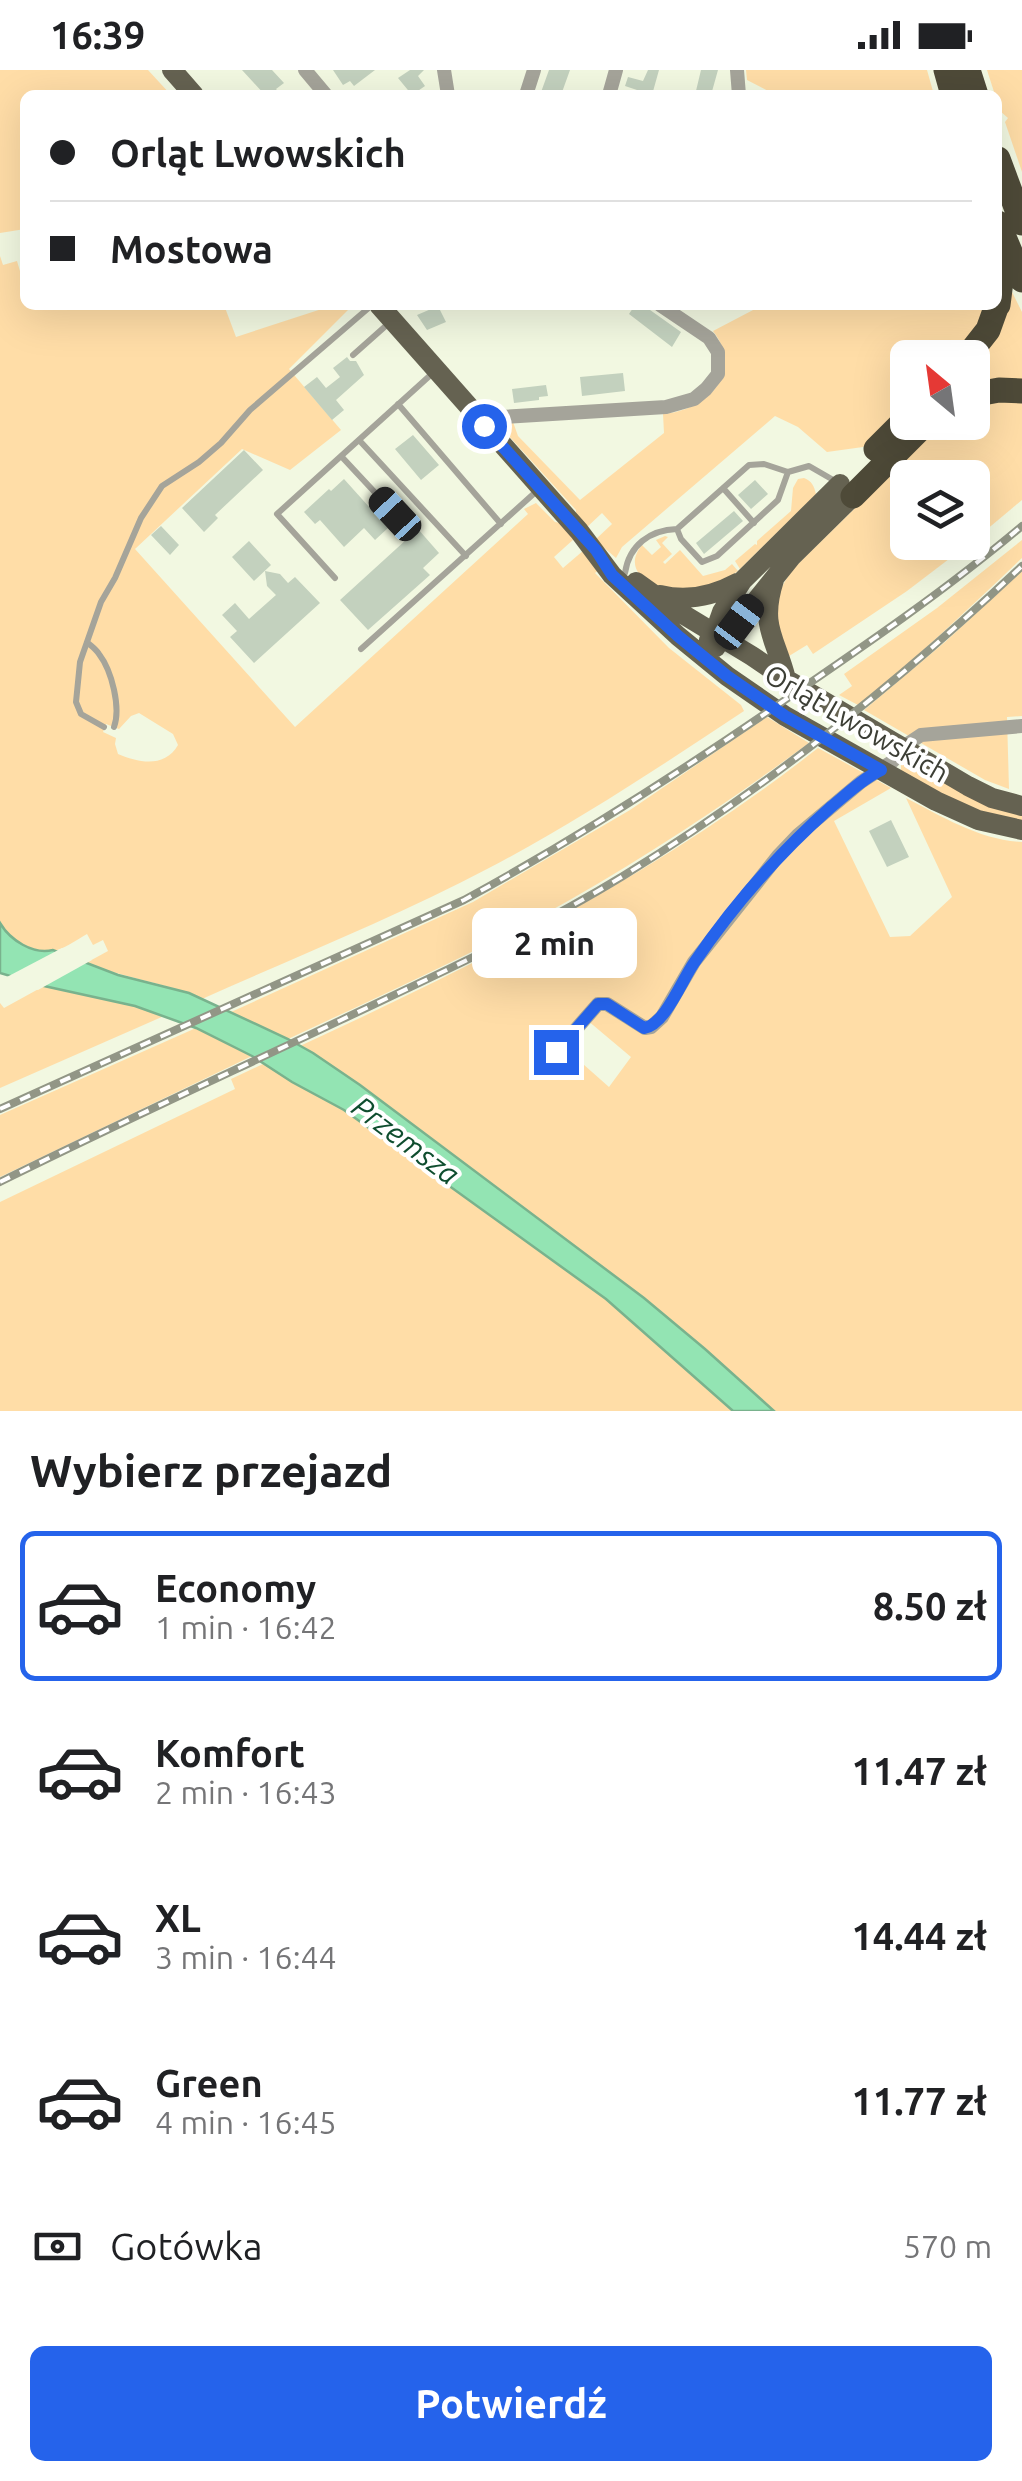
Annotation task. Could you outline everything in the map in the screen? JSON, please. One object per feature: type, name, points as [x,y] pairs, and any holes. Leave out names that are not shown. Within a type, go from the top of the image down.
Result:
[{"type":"highway","points":[[1002,170],[1022,223]]},
{"type":"highway","points":[[1002,232],[1022,280]]},
{"type":"highway","points":[[980,340],[996,310]]},
{"type":"highway","points":[[990,392],[1022,391]]},
{"type":"highway","points":[[846,490],[890,438]]},
{"type":"highway","points":[[846,490],[906,440]]},
{"type":"main road","points":[[172,70],[190,90]]},
{"type":"main road","name":"Orląt Lwowskich","points":[[381,310],[596,550],[612,575],[727,676],[785,716],[964,815],[1022,830]]},
{"type":"main road","points":[[678,636],[710,640],[730,630],[846,490]]},
{"type":"main road","points":[[648,592],[674,598],[721,592],[742,581],[846,490]]},
{"type":"main road","name":"Orląt Lwowskich","points":[[596,550],[648,592],[786,680],[982,794],[1022,806]]},
{"type":"main road","points":[[776,576],[769,631],[786,680]]},
{"type":"main road","points":[[727,676],[718,656],[717,626],[742,581]]},
{"type":"street","points":[[305,70],[322,90]]},
{"type":"street","points":[[484,426],[502,417],[666,408],[694,400],[718,374],[718,352],[709,338],[668,310]]},
{"type":"street","points":[[556,1052],[598,1004],[607,1004],[644,1028],[656,1024],[694,962],[778,856],[870,775],[894,761],[903,748],[922,735],[1022,726]]},
{"type":"lane","points":[[353,355],[381,310]]},
{"type":"lane","points":[[88,642],[107,668],[117,718],[109,727],[81,714],[76,702],[80,662],[101,602],[141,518],[162,486],[210,452],[250,410],[381,310]]},
{"type":"lane","points":[[335,578],[277,514],[436,370]]},
{"type":"lane","points":[[398,404],[501,524]]},
{"type":"lane","points":[[359,440],[466,556]]},
{"type":"lane","points":[[341,456],[395,514]]},
{"type":"lane","points":[[626,572],[634,546],[661,529],[677,529],[749,465],[764,464],[788,472],[809,466],[846,490]]},
{"type":"lane","points":[[677,529],[680,539],[702,562],[717,556],[778,500],[788,472]]},
{"type":"lane","points":[[362,650],[540,488]]},
{"type":"lane","points":[[722,488],[754,523]]},
{"type":"shaded area","points":[[0,70],[148,70],[166,90],[20,90],[20,230],[0,233]]},
{"type":"shaded area","points":[[746,70],[927,70],[933,90],[766,90],[747,80]]},
{"type":"shaded area","points":[[987,70],[1022,70],[1022,172],[1005,122],[1008,118],[1002,113],[1002,90],[993,90]]},
{"type":"shaded area","points":[[0,256],[3,265],[17,261],[20,310],[226,310],[236,337],[319,310],[348,310],[289,369],[341,430],[290,470],[242,449],[135,549],[295,727],[528,514],[524,509],[536,503],[574,539],[554,557],[563,568],[584,550],[600,569],[595,573],[669,648],[744,711],[586,813],[489,868],[383,920],[202,999],[86,963],[108,951],[103,940],[93,945],[87,934],[61,949],[41,951],[17,941],[0,923]],"holes":[[[139,713],[173,734],[178,745],[159,760],[134,760],[118,754],[116,738],[103,732],[106,724],[119,729]]]},
{"type":"shaded area","points":[[1008,284],[1022,312],[1022,383],[990,386],[990,340],[982,340],[996,310],[1002,310]]},
{"type":"shaded area","points":[[753,310],[985,310],[968,340],[890,340],[890,421],[863,447],[827,452],[798,427],[775,416],[622,547],[616,558],[595,540],[612,524],[602,513],[586,528],[576,518],[576,510],[499,425],[513,422],[518,436],[580,500],[664,433],[663,414],[707,397],[723,375],[722,346],[713,331]]},
{"type":"shaded area","points":[[1022,399],[1022,500],[990,527],[990,460],[904,460],[925,440],[990,440],[990,402]]},
{"type":"shaded area","points":[[890,474],[890,560],[948,560],[813,654],[807,645],[789,656],[777,609],[782,588],[797,565]]},
{"type":"shaded area","points":[[804,478],[816,494],[740,569],[735,561],[791,511],[793,488],[798,479]]},
{"type":"shaded area","points":[[668,537],[662,543],[672,554],[665,564],[680,550],[703,576],[732,564],[738,571],[699,589],[675,590],[654,584],[638,573],[636,556],[642,545],[652,555],[661,547],[656,540]]},
{"type":"shaded area","points":[[1022,540],[1022,558],[900,670],[858,705],[839,695],[852,686],[844,674],[937,608]]},
{"type":"shaded area","points":[[1022,571],[1022,716],[1007,717],[1009,789],[985,780],[864,710]]},
{"type":"shaded area","points":[[767,717],[809,743],[678,834],[541,916],[288,1039],[231,1012],[473,902],[630,810]]},
{"type":"shaded area","points":[[818,748],[891,788],[834,821],[890,937],[910,936],[952,897],[906,798],[977,832],[1022,842],[1022,1411],[774,1411],[644,1298],[360,1085],[300,1046],[568,912],[633,875],[758,793]],"holes":[[[587,1020],[631,1057],[609,1087],[566,1049]]]},
{"type":"shaded area","points":[[909,760],[1022,815],[1022,822],[973,811],[901,773],[901,763]]},
{"type":"shaded area","points":[[44,986],[164,1016],[0,1088],[0,1003],[4,1008]]},
{"type":"shaded area","points":[[196,1028],[252,1056],[0,1177],[0,1115]]},
{"type":"shaded area","points":[[263,1064],[384,1137],[606,1299],[733,1411],[0,1411],[0,1202],[235,1089],[231,1079]]},
{"type":"water","name":"Przemsza","points":[[0,923],[30,948],[53,950],[118,975],[189,993],[313,1053],[644,1298],[774,1411],[733,1411],[606,1299],[344,1110],[252,1056],[196,1028],[135,1006],[0,973]]},
{"type":"pier","points":[[62,948],[92,960],[38,990],[3,979]]},
{"type":"building","points":[[242,70],[272,70],[284,83],[277,90],[260,90]]},
{"type":"building","points":[[333,70],[375,70],[354,86],[350,81],[343,85]]},
{"type":"building","points":[[410,70],[424,70],[418,76],[425,86],[408,90],[398,78]]},
{"type":"building","points":[[549,70],[570,70],[563,90],[542,90]]},
{"type":"building","points":[[648,70],[659,70],[653,90],[625,86],[628,77],[643,81]]},
{"type":"building","points":[[701,70],[718,70],[712,90],[696,90]]},
{"type":"building","points":[[440,310],[446,322],[427,330],[417,315]]},
{"type":"building","points":[[632,310],[650,310],[681,332],[672,347],[629,314]]},
{"type":"building","points":[[347,357],[356,361],[364,375],[336,400],[344,410],[332,420],[304,387],[317,377],[326,388],[340,377],[333,368]]},
{"type":"building","points":[[623,373],[625,391],[582,396],[580,377]]},
{"type":"building","points":[[546,385],[548,396],[514,403],[512,389]]},
{"type":"building","points":[[413,435],[439,465],[421,480],[395,449]]},
{"type":"building","points":[[244,450],[263,470],[215,515],[218,518],[204,532],[182,508]]},
{"type":"building","points":[[344,479],[388,528],[375,540],[364,528],[344,547],[320,520],[315,524],[304,512]]},
{"type":"building","points":[[755,480],[768,494],[751,509],[738,495]]},
{"type":"building","points":[[734,511],[743,521],[704,554],[696,543]]},
{"type":"building","points":[[161,526],[179,545],[170,555],[151,535]]},
{"type":"building","points":[[418,529],[439,553],[423,568],[430,575],[368,630],[340,600]]},
{"type":"building","points":[[249,541],[271,565],[254,581],[232,557]]},
{"type":"building","points":[[265,571],[280,574],[288,583],[295,577],[320,603],[254,663],[230,637],[237,631],[222,615],[235,603],[249,619],[276,595],[267,586]]},
{"type":"building","points":[[891,820],[909,857],[887,867],[869,831]]},
{"type":"railway","points":[[0,1109],[464,900],[505,877],[626,805],[743,728],[904,617],[1022,526]]},
{"type":"railway","points":[[0,1182],[484,952],[623,876],[729,806],[831,731],[1022,566]]},
{"type":"route","points":[[484,426],[596,550],[612,575],[678,636],[785,716],[881,770],[842,798],[778,856],[694,962],[656,1024],[644,1028],[607,1004],[598,1004],[556,1052]]}]
